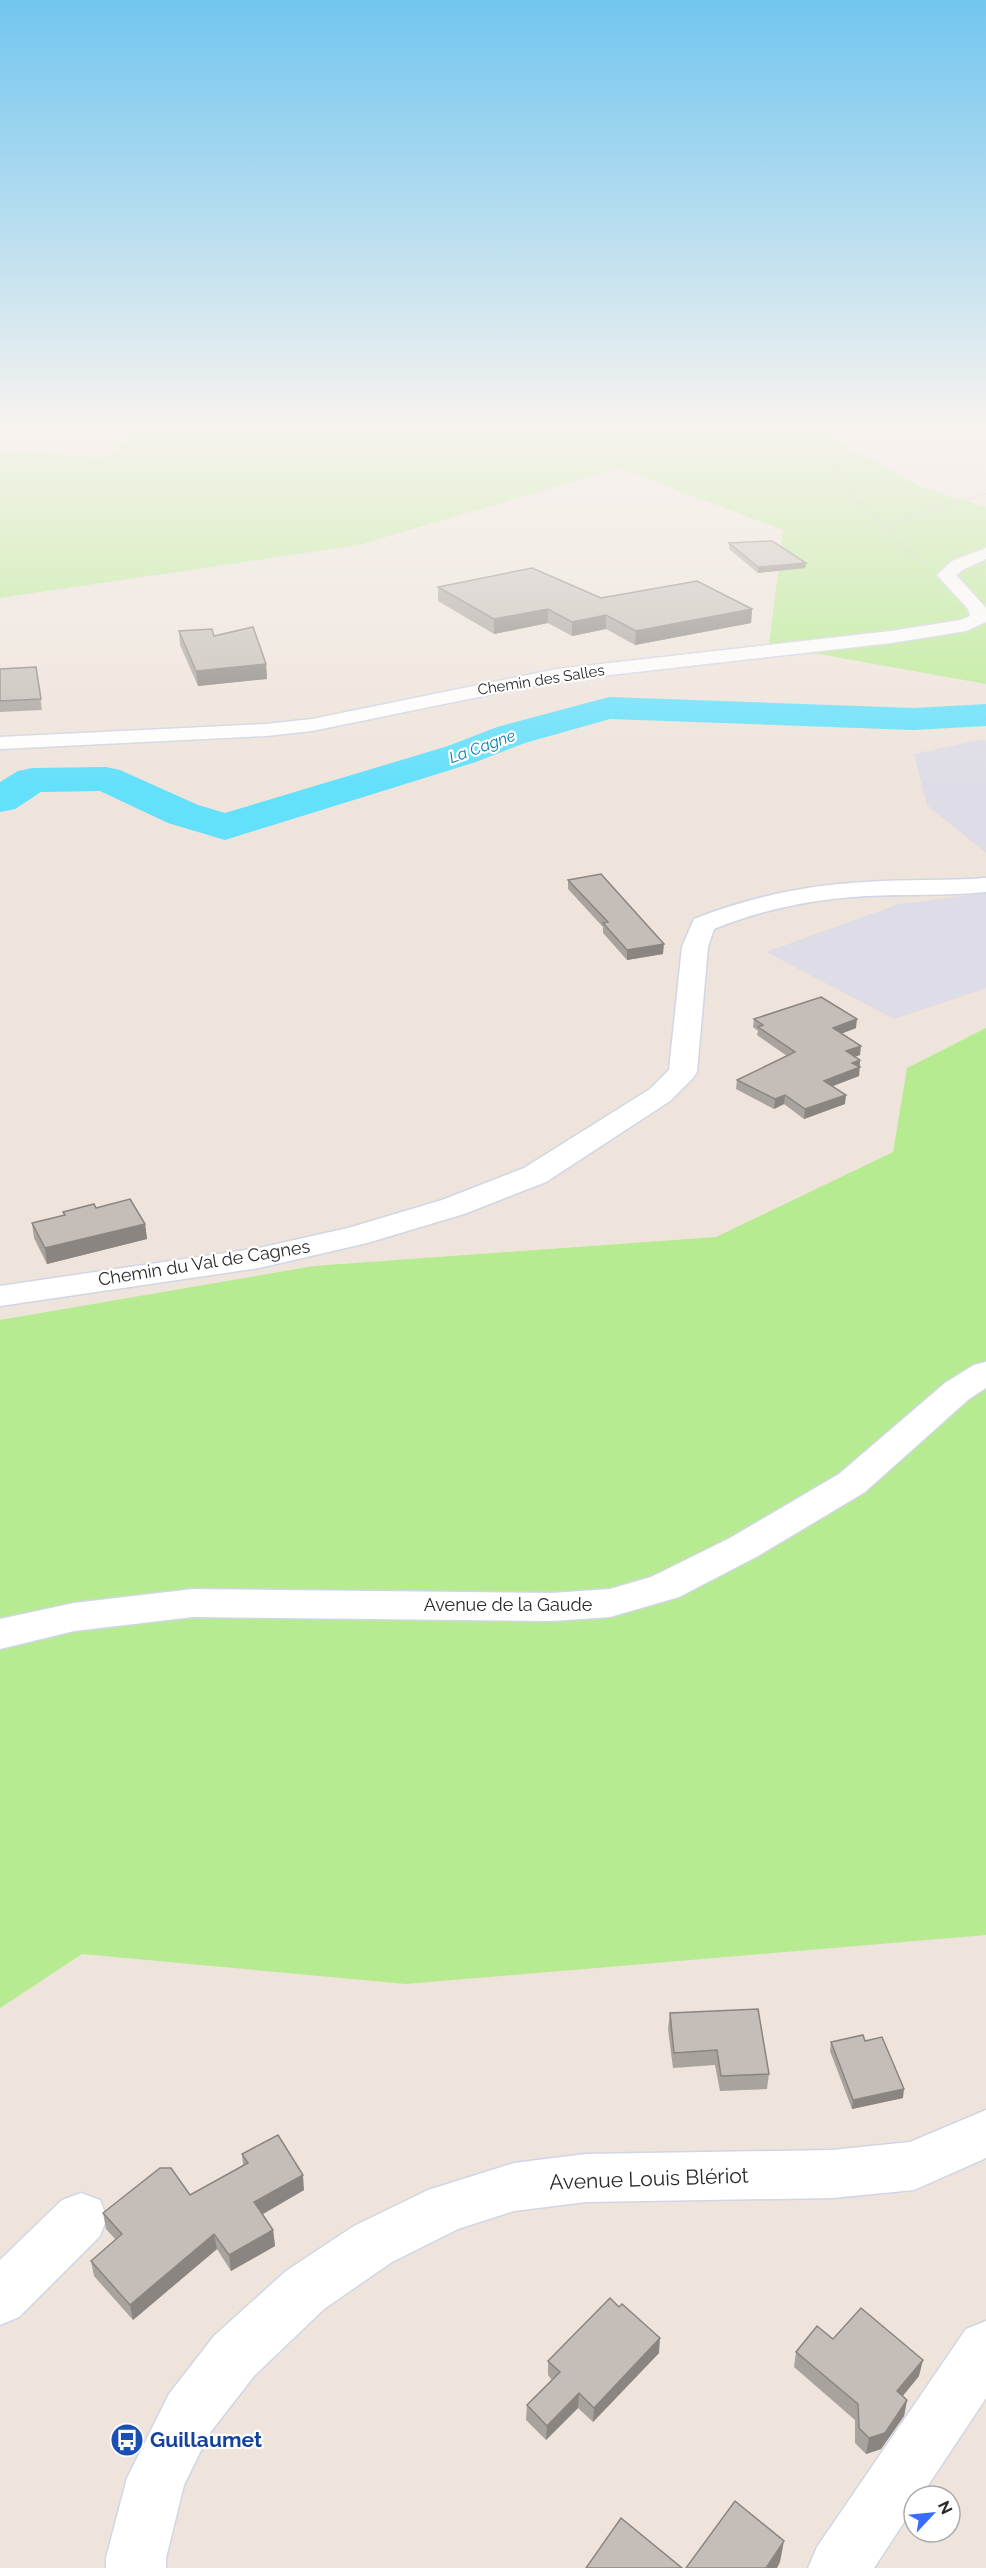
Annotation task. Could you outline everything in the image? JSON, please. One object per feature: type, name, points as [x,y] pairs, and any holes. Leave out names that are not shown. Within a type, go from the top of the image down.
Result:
[{"type":"street","points":[[946,575],[958,565],[986,553]]},
{"type":"street","name":"Chemin des Salles","points":[[0,743],[266,730],[312,725],[557,675],[891,637],[966,625],[980,618],[977,608],[946,575]]},
{"type":"street","name":"Chemin du Val de Cagnes","points":[[0,1296],[259,1258],[356,1236],[443,1210],[535,1175],[660,1095],[683,1072],[695,947],[703,924],[738,910],[793,896],[866,889],[961,888],[986,885]]},
{"type":"street","name":"Avenue de la Gaude","points":[[0,1634],[74,1617],[193,1603],[552,1607],[610,1603],[665,1587],[744,1547],[852,1483],[957,1391],[986,1373]]},
{"type":"street","name":"Avenue Louis Blériot","points":[[136,2568],[136,2558],[156,2478],[189,2414],[234,2356],[305,2290],[374,2244],[447,2208],[514,2187],[586,2178],[831,2174],[914,2166],[986,2133]]},
{"type":"street","points":[[0,2298],[81,2218]]},
{"type":"street","points":[[838,2568],[986,2349]]},
{"type":"path","points":[[903,549],[946,575]]},
{"type":"shaded area","points":[[983,739],[986,741],[986,853],[927,805],[914,754]]},
{"type":"shaded area","points":[[986,893],[986,988],[894,1019],[766,952],[899,904]]},
{"type":"green space","points":[[0,549],[333,549],[0,598]]},
{"type":"green space","points":[[781,549],[986,549],[986,684],[769,645]]},
{"type":"green space","points":[[986,1028],[986,1935],[406,1984],[82,1954],[0,2008],[0,1320],[314,1266],[716,1237],[893,1152],[907,1068]]},
{"type":"building","points":[[736,549],[784,549],[806,563],[758,567]]},
{"type":"building","points":[[532,568],[601,598],[697,581],[752,609],[636,631],[606,615],[572,622],[548,609],[494,619],[438,587]]},
{"type":"building","points":[[253,627],[266,664],[196,671],[179,631],[212,629],[214,636]]},
{"type":"building","points":[[36,667],[41,699],[0,701],[0,669]]},
{"type":"building","points":[[601,874],[664,944],[627,950],[603,923],[608,922],[568,880]]},
{"type":"building","points":[[821,997],[857,1019],[833,1028],[861,1046],[846,1051],[860,1060],[852,1063],[860,1067],[824,1081],[846,1095],[805,1109],[785,1095],[775,1099],[737,1080],[795,1052],[758,1027],[763,1025],[754,1019]]},
{"type":"building","points":[[130,1199],[145,1224],[45,1248],[32,1223],[65,1215],[63,1212],[94,1204],[96,1208]]},
{"type":"building","points":[[758,2009],[769,2074],[721,2076],[717,2050],[674,2053],[670,2013]]},
{"type":"building","points":[[863,2035],[865,2041],[882,2037],[904,2089],[853,2100],[831,2042]]},
{"type":"building","points":[[278,2135],[303,2175],[254,2202],[273,2230],[229,2255],[214,2234],[130,2305],[91,2261],[122,2234],[103,2213],[160,2168],[171,2168],[190,2195],[248,2163],[242,2154]]},
{"type":"building","points":[[610,2298],[619,2307],[622,2304],[660,2338],[594,2408],[579,2393],[547,2426],[527,2405],[560,2372],[548,2361]]},
{"type":"building","points":[[861,2308],[923,2360],[897,2391],[907,2400],[885,2433],[869,2438],[859,2428],[858,2404],[796,2352],[817,2326],[833,2339]]},
{"type":"building","points":[[735,2501],[784,2541],[766,2568],[686,2568]]},
{"type":"building","points":[[621,2518],[682,2568],[586,2568]]},
{"type":"waterway","name":"La Cagne","points":[[0,800],[32,780],[106,779],[183,814],[225,827],[462,754],[511,735],[609,708],[914,719],[986,715]]},
{"type":"place","name":"Guillaumet","points":[[127,2440]]}]
